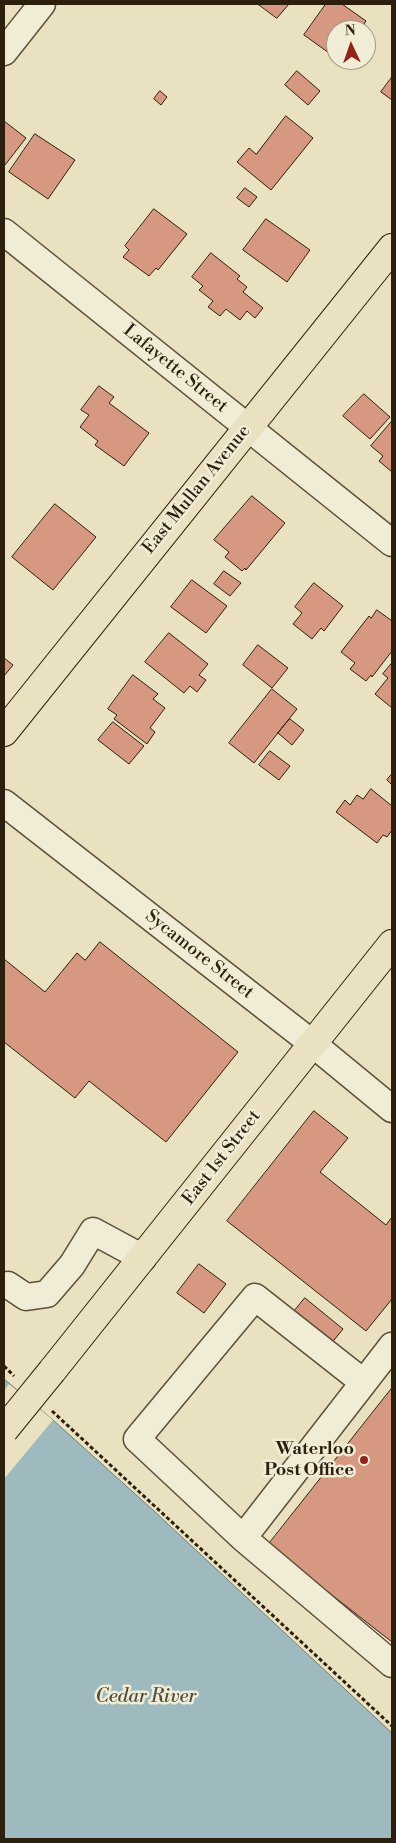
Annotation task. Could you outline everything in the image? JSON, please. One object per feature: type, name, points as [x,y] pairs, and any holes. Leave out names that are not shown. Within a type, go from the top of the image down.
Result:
[{"type":"highway","name":"East Mullan Avenue","points":[[4,732],[392,248]]},
{"type":"highway","name":"East 1st Street","points":[[4,1430],[392,944]]},
{"type":"street","points":[[4,52],[42,4]]},
{"type":"street","name":"Lafayette Street","points":[[4,232],[392,543]]},
{"type":"street","name":"Sycamore Street","points":[[4,804],[313,1044],[392,1109]]},
{"type":"street","points":[[8,1285],[26,1297],[46,1294],[72,1265],[93,1231],[143,1258]]},
{"type":"street","points":[[363,1382],[255,1296],[137,1439],[243,1538],[392,1664]]},
{"type":"street","points":[[243,1538],[392,1346]]},
{"type":"path","points":[[4,1366],[18,1379]]},
{"type":"path","points":[[47,1406],[392,1726]]},
{"type":"water","name":"Cedar River","points":[[4,1379],[53,1420],[154,1511],[392,1733],[392,1839],[4,1839]]},
{"type":"pier","points":[[9,1384],[53,1420],[4,1479],[4,1391]]},
{"type":"building","points":[[258,4],[289,4],[277,18]]},
{"type":"building","points":[[326,4],[342,4],[365,20],[326,20],[326,51],[304,35]]},
{"type":"building","points":[[297,71],[320,91],[308,105],[285,85]]},
{"type":"building","points":[[392,77],[392,100],[381,92]]},
{"type":"building","points":[[160,91],[167,97],[161,105],[154,99]]},
{"type":"building","points":[[286,116],[313,138],[271,190],[237,162],[249,148],[256,154]]},
{"type":"building","points":[[4,121],[26,138],[5,165],[4,164]]},
{"type":"building","points":[[35,134],[75,160],[48,199],[9,172]]},
{"type":"building","points":[[245,188],[257,197],[249,207],[237,198]]},
{"type":"building","points":[[154,209],[187,234],[158,270],[156,268],[149,276],[123,257],[129,250],[125,246]]},
{"type":"building","points":[[266,219],[310,250],[287,282],[243,250]]},
{"type":"building","points":[[211,253],[240,276],[237,279],[247,287],[243,292],[263,308],[255,318],[247,311],[240,320],[226,309],[220,316],[208,307],[213,301],[199,290],[203,286],[192,277]]},
{"type":"building","points":[[99,386],[114,397],[109,403],[149,433],[124,466],[95,445],[98,441],[80,427],[89,415],[81,410]]},
{"type":"building","points":[[364,394],[390,417],[370,439],[343,416]]},
{"type":"building","points":[[392,421],[392,472],[379,461],[383,456],[371,446]]},
{"type":"building","points":[[252,496],[285,523],[246,570],[245,568],[242,571],[225,557],[229,552],[214,540]]},
{"type":"building","points":[[55,504],[96,537],[53,590],[12,557]]},
{"type":"building","points":[[224,571],[241,583],[230,596],[214,584]]},
{"type":"building","points":[[192,580],[227,606],[206,633],[171,607]]},
{"type":"building","points":[[314,583],[343,606],[324,631],[321,628],[312,639],[293,624],[302,613],[295,607]]},
{"type":"building","points":[[377,610],[392,621],[392,651],[372,677],[371,675],[366,681],[350,669],[355,663],[341,652],[369,616],[371,618]]},
{"type":"building","points":[[169,633],[208,664],[199,675],[206,680],[197,692],[190,686],[184,693],[145,662]]},
{"type":"building","points":[[258,645],[288,668],[272,688],[243,665]]},
{"type":"building","points":[[4,658],[13,665],[4,676]]},
{"type":"building","points":[[392,663],[392,708],[375,694],[388,678],[383,674]]},
{"type":"building","points":[[133,675],[158,694],[153,699],[165,708],[150,728],[155,732],[147,744],[114,719],[117,715],[108,709]]},
{"type":"building","points":[[272,689],[297,709],[254,763],[229,743]]},
{"type":"building","points":[[290,719],[304,730],[292,745],[278,733]]},
{"type":"building","points":[[113,722],[144,746],[129,764],[98,740]]},
{"type":"building","points":[[270,751],[290,766],[279,780],[259,765]]},
{"type":"building","points":[[392,774],[392,785],[387,780]]},
{"type":"building","points":[[371,789],[392,806],[392,830],[387,837],[383,835],[377,843],[336,812],[345,800],[350,805],[357,795],[363,799]]},
{"type":"building","points":[[100,942],[238,1052],[166,1142],[89,1081],[75,1098],[4,1042],[4,959],[45,992],[77,953],[85,960]]},
{"type":"building","points":[[314,1111],[348,1138],[320,1172],[386,1225],[392,1217],[392,1299],[366,1331],[227,1221]]},
{"type":"building","points":[[199,1264],[226,1284],[204,1313],[177,1293]]},
{"type":"building","points":[[305,1298],[343,1329],[330,1345],[292,1314]]},
{"type":"building","name":"Waterloo Post Office","points":[[392,1388],[392,1642],[268,1545]]},
{"type":"place","name":"Waterloo Post Office","points":[[364,1460]]}]
